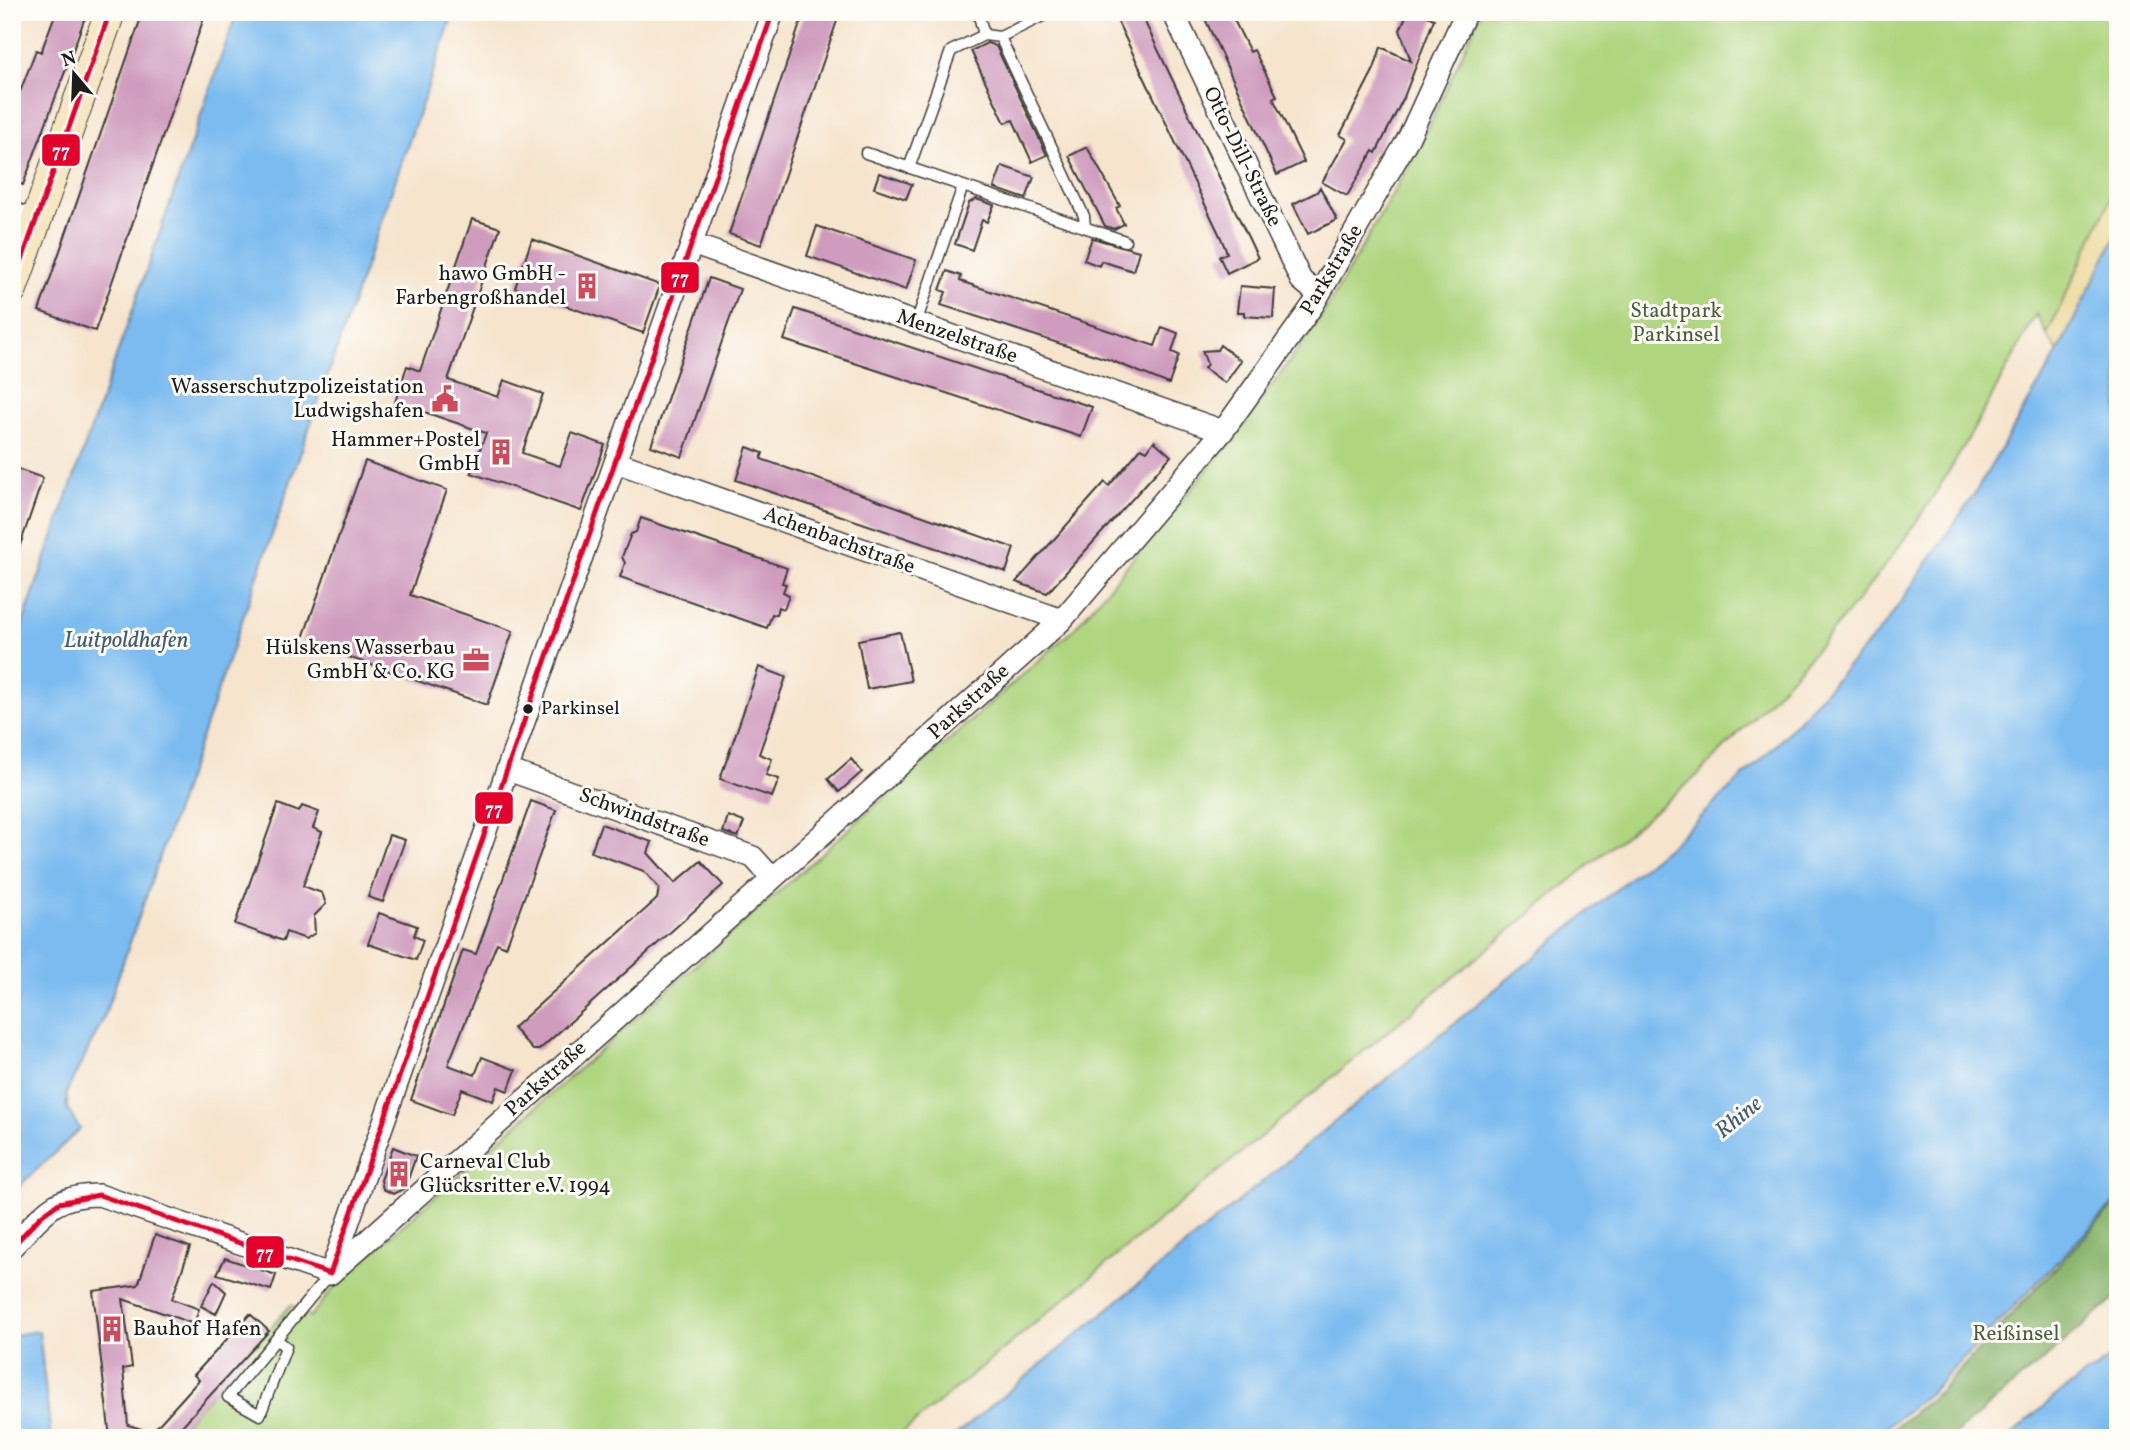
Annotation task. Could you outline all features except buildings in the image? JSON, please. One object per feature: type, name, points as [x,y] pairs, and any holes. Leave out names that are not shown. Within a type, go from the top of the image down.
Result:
[{"type":"street","points":[[12,289],[24,217],[110,12]]},
{"type":"street","points":[[12,1247],[55,1203],[74,1195],[99,1195],[330,1274],[773,12]]},
{"type":"street","name":"Otto-Dill-Straße","points":[[1173,12],[1301,280],[1319,295]]},
{"type":"street","name":"Parkstraße","points":[[330,1274],[1062,620],[1223,431],[1319,295],[1409,137],[1466,12]]},
{"type":"street","name":"Menzelstraße","points":[[692,244],[1223,431]]},
{"type":"street","name":"Achenbachstraße","points":[[616,462],[1062,620]]},
{"type":"street","name":"Schwindstraße","points":[[508,770],[753,857],[772,878]]},
{"type":"lane","points":[[978,12],[984,35]]},
{"type":"lane","points":[[909,168],[951,51],[984,35],[1000,37],[1051,12]]},
{"type":"lane","points":[[1000,37],[1084,216],[1086,227]]},
{"type":"lane","points":[[866,153],[1125,241]]},
{"type":"lane","points":[[916,323],[963,186]]},
{"type":"lane","points":[[277,1340],[286,1347],[260,1415],[228,1397],[330,1274]]},
{"type":"green space","name":"Stadtpark Parkinsel","points":[[1481,12],[2118,12],[2118,183],[2047,335],[2036,314],[1933,497],[1866,590],[1785,684],[1698,775],[896,1438],[171,1438],[291,1305],[310,1317],[337,1284],[1074,629],[1235,437],[1324,313],[1421,144]]},
{"type":"green space","name":"Reißinsel","points":[[2118,1201],[2118,1296],[1951,1438],[1882,1438],[1940,1391]]},
{"type":"sand","points":[[2118,183],[2118,232],[2058,352],[2047,335]]},
{"type":"water","name":"Luitpoldhafen","points":[[237,12],[454,12],[103,1020],[67,1091],[67,1109],[80,1129],[12,1193],[12,654]]},
{"type":"water","name":"Rhine","points":[[2118,232],[2118,1199],[1933,1390],[1873,1438],[952,1438],[1676,840],[1778,743],[1884,626],[1975,493],[2058,352]]},
{"type":"water","points":[[39,1331],[51,1438],[12,1438],[12,1335]]},
{"type":"water","points":[[2118,1353],[2118,1424],[2103,1438],[2008,1438],[2054,1397]]},
{"type":"transit line","name":"77","points":[[12,288],[110,12]]},
{"type":"transit line","name":"77","points":[[12,1247],[41,1216],[59,1203],[99,1195],[330,1274],[773,12]]},
{"type":"place","name":"hawo GmbH - Farbengroßhandel","points":[[587,286]]},
{"type":"place","name":"Wasserschutzpolizeistation Ludwigshafen","points":[[445,399]]},
{"type":"place","name":"Hammer+Postel GmbH","points":[[501,452]]},
{"type":"place","name":"Hülskens Wasserbau GmbH & Co. KG","points":[[476,660]]},
{"type":"place","name":"Parkinsel","points":[[528,709]]},
{"type":"place","name":"Carneval Club Glücksritter e.V. 1994","points":[[399,1174]]},
{"type":"place","name":"Bauhof Hafen","points":[[112,1329]]}]
